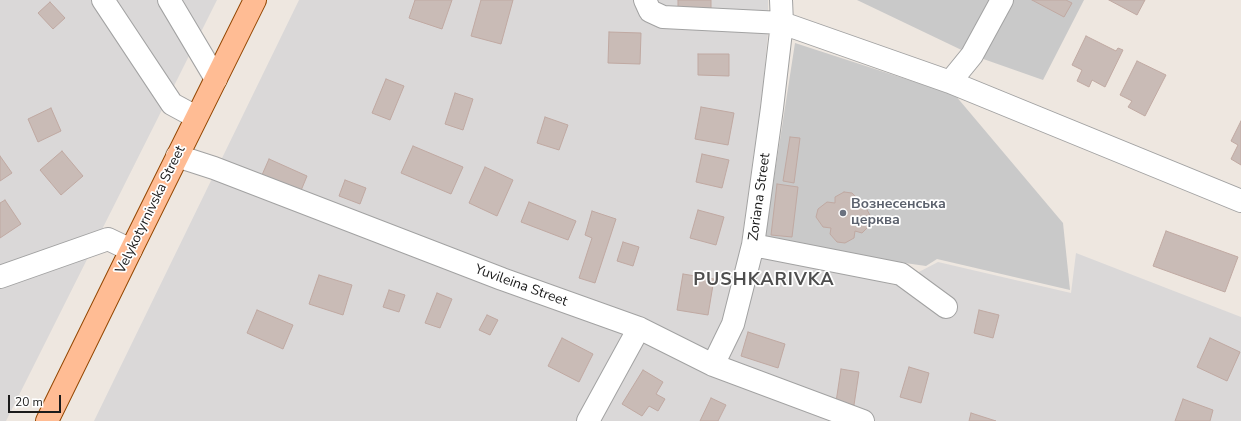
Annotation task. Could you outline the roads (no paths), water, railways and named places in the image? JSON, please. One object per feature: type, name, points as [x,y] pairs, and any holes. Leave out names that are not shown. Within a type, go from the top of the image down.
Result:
[{"type":"main road","name":"Velykotyrnivska Street","points":[[47,421],[255,0]]},
{"type":"street","points":[[103,0],[172,104],[196,117]]},
{"type":"street","points":[[169,0],[216,79]]},
{"type":"street","points":[[644,0],[650,11],[663,17],[782,23],[950,82],[1241,201]]},
{"type":"street","name":"Zoriana Street","points":[[713,365],[733,324],[753,244],[772,108],[782,23],[782,0]]},
{"type":"street","points":[[950,82],[972,55],[1002,0]]},
{"type":"street","name":"Yuvileina Street","points":[[177,156],[214,168],[502,279],[639,328],[713,365],[863,421]]},
{"type":"street","points":[[0,277],[108,239],[131,250]]},
{"type":"street","points":[[753,244],[901,274],[946,307]]},
{"type":"street","points":[[588,421],[639,328]]},
{"type":"place","name":"Вознесенська церква","points":[[843,213]]},
{"type":"district","name":"PUSHKARIVKA","points":[[764,281]]}]
